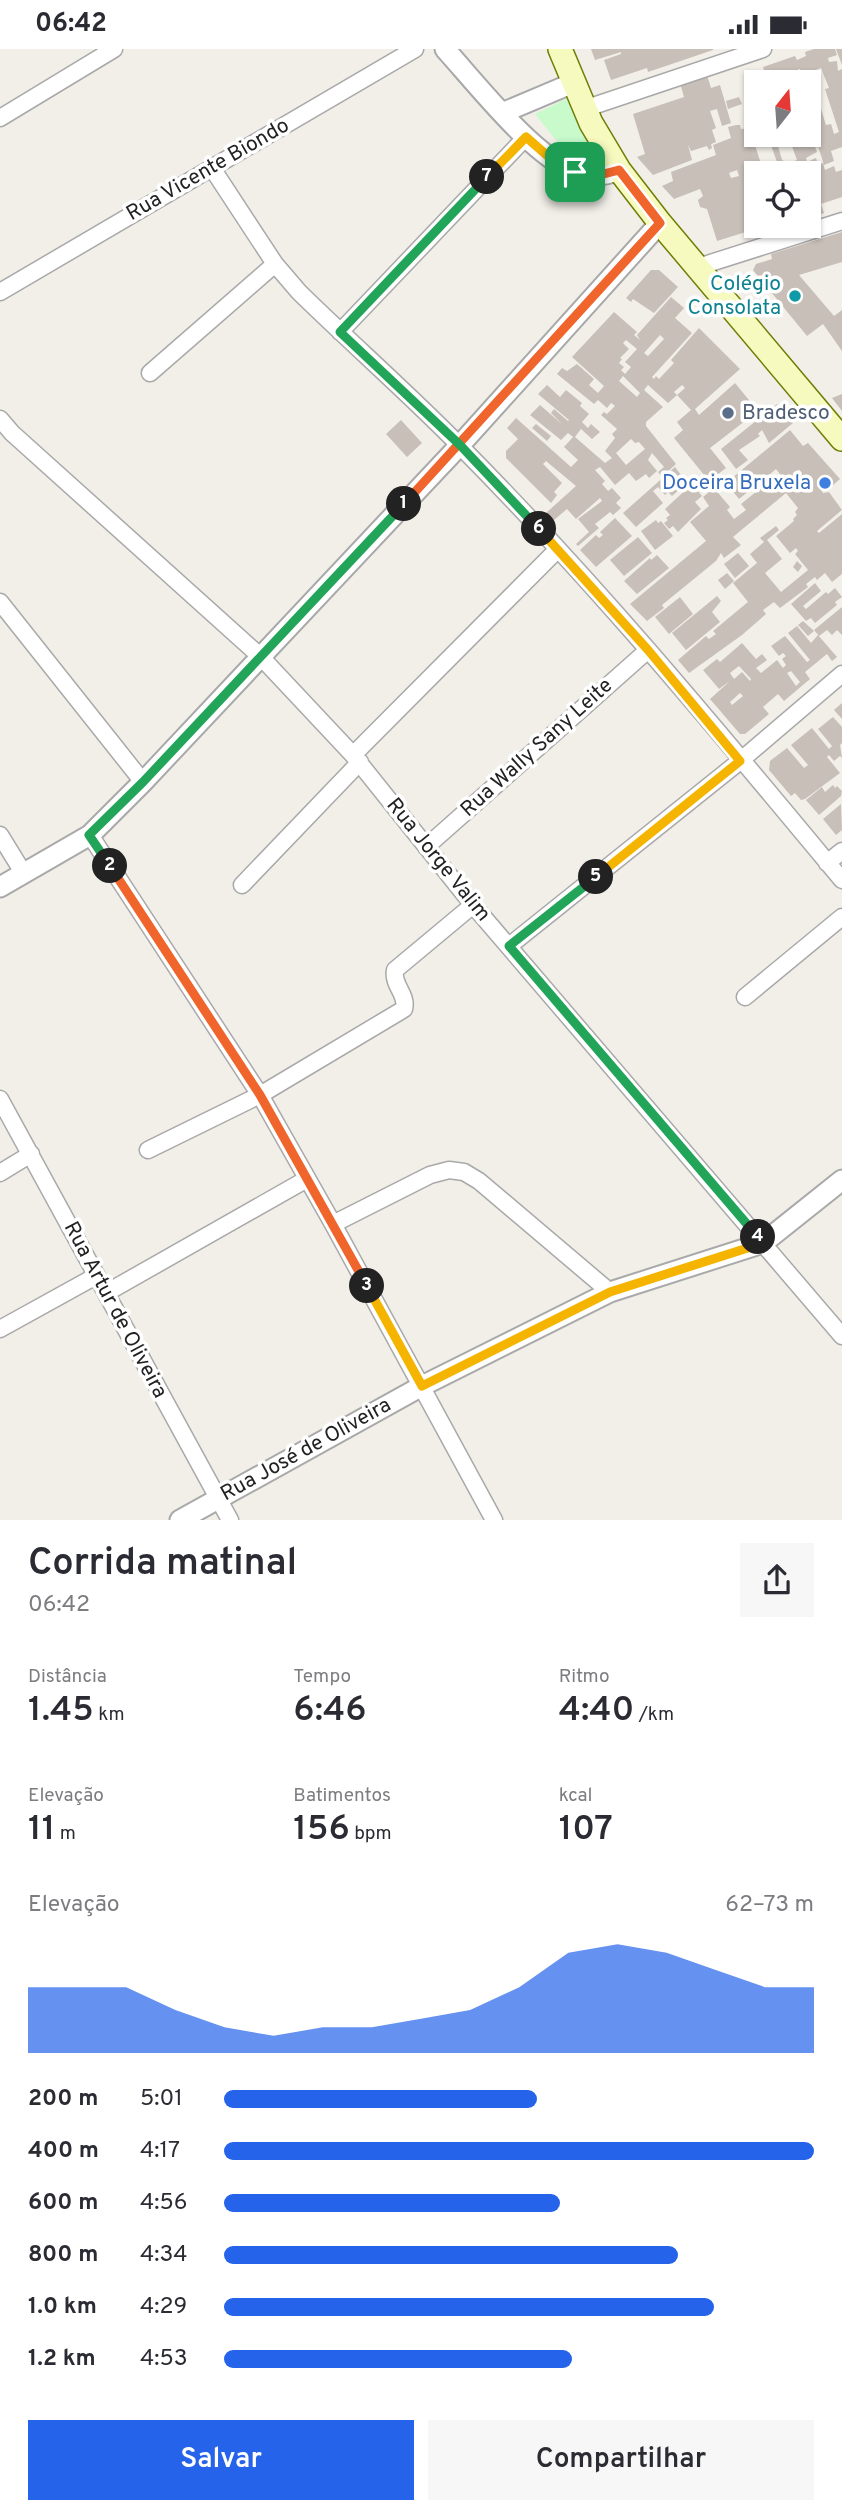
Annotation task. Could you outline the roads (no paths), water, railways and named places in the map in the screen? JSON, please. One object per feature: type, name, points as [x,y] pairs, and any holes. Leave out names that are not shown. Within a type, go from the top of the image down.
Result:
[{"type":"main road","points":[[560,49],[584,109],[619,170],[660,223],[842,439]]},
{"type":"street","points":[[0,118],[114,49]]},
{"type":"street","name":"Rua Vicente Biondo","points":[[0,292],[415,49]]},
{"type":"street","points":[[445,49],[502,113],[550,158],[575,172],[596,176],[619,170]]},
{"type":"street","points":[[584,109],[763,49]]},
{"type":"street","points":[[502,113],[573,83]]},
{"type":"street","points":[[340,332],[526,137]]},
{"type":"street","points":[[212,168],[275,264],[340,332],[460,445],[558,549],[648,650],[842,880]]},
{"type":"street","points":[[698,267],[842,221]]},
{"type":"street","points":[[0,887],[89,835],[143,782],[460,445],[660,223]]},
{"type":"street","points":[[149,373],[275,264]]},
{"type":"street","name":"Rua Jorge Valim","points":[[0,419],[6,438],[261,657],[356,758],[473,905],[842,1336]]},
{"type":"street","points":[[242,885],[356,758],[558,549]]},
{"type":"street","points":[[0,602],[143,782]]},
{"type":"street","name":"Rua Wally Sany Leite","points":[[426,847],[648,650]]},
{"type":"street","points":[[509,946],[740,761],[842,674]]},
{"type":"street","points":[[0,835],[24,874]]},
{"type":"street","points":[[89,835],[260,1095],[494,1520]]},
{"type":"street","points":[[827,863],[842,851]]},
{"type":"street","points":[[148,1150],[260,1095],[404,1009],[405,1002],[395,979],[395,971],[473,905]]},
{"type":"street","points":[[745,997],[842,917]]},
{"type":"street","name":"Rua Artur de Oliveira","points":[[0,1100],[230,1520]]},
{"type":"street","points":[[0,1173],[31,1154]]},
{"type":"street","points":[[333,1224],[430,1175],[449,1170],[464,1172],[479,1181],[610,1292]]},
{"type":"street","points":[[106,1293],[307,1179]]},
{"type":"street","name":"Rua José de Oliveira","points":[[180,1520],[422,1386],[610,1292],[763,1243],[842,1180]]},
{"type":"street","points":[[0,1329],[96,1276]]},
{"type":"place","name":"Colégio Consolata","points":[[795,296]]},
{"type":"place","name":"Bradesco","points":[[728,413]]},
{"type":"place","name":"Doceira Bruxela","points":[[825,483]]}]
